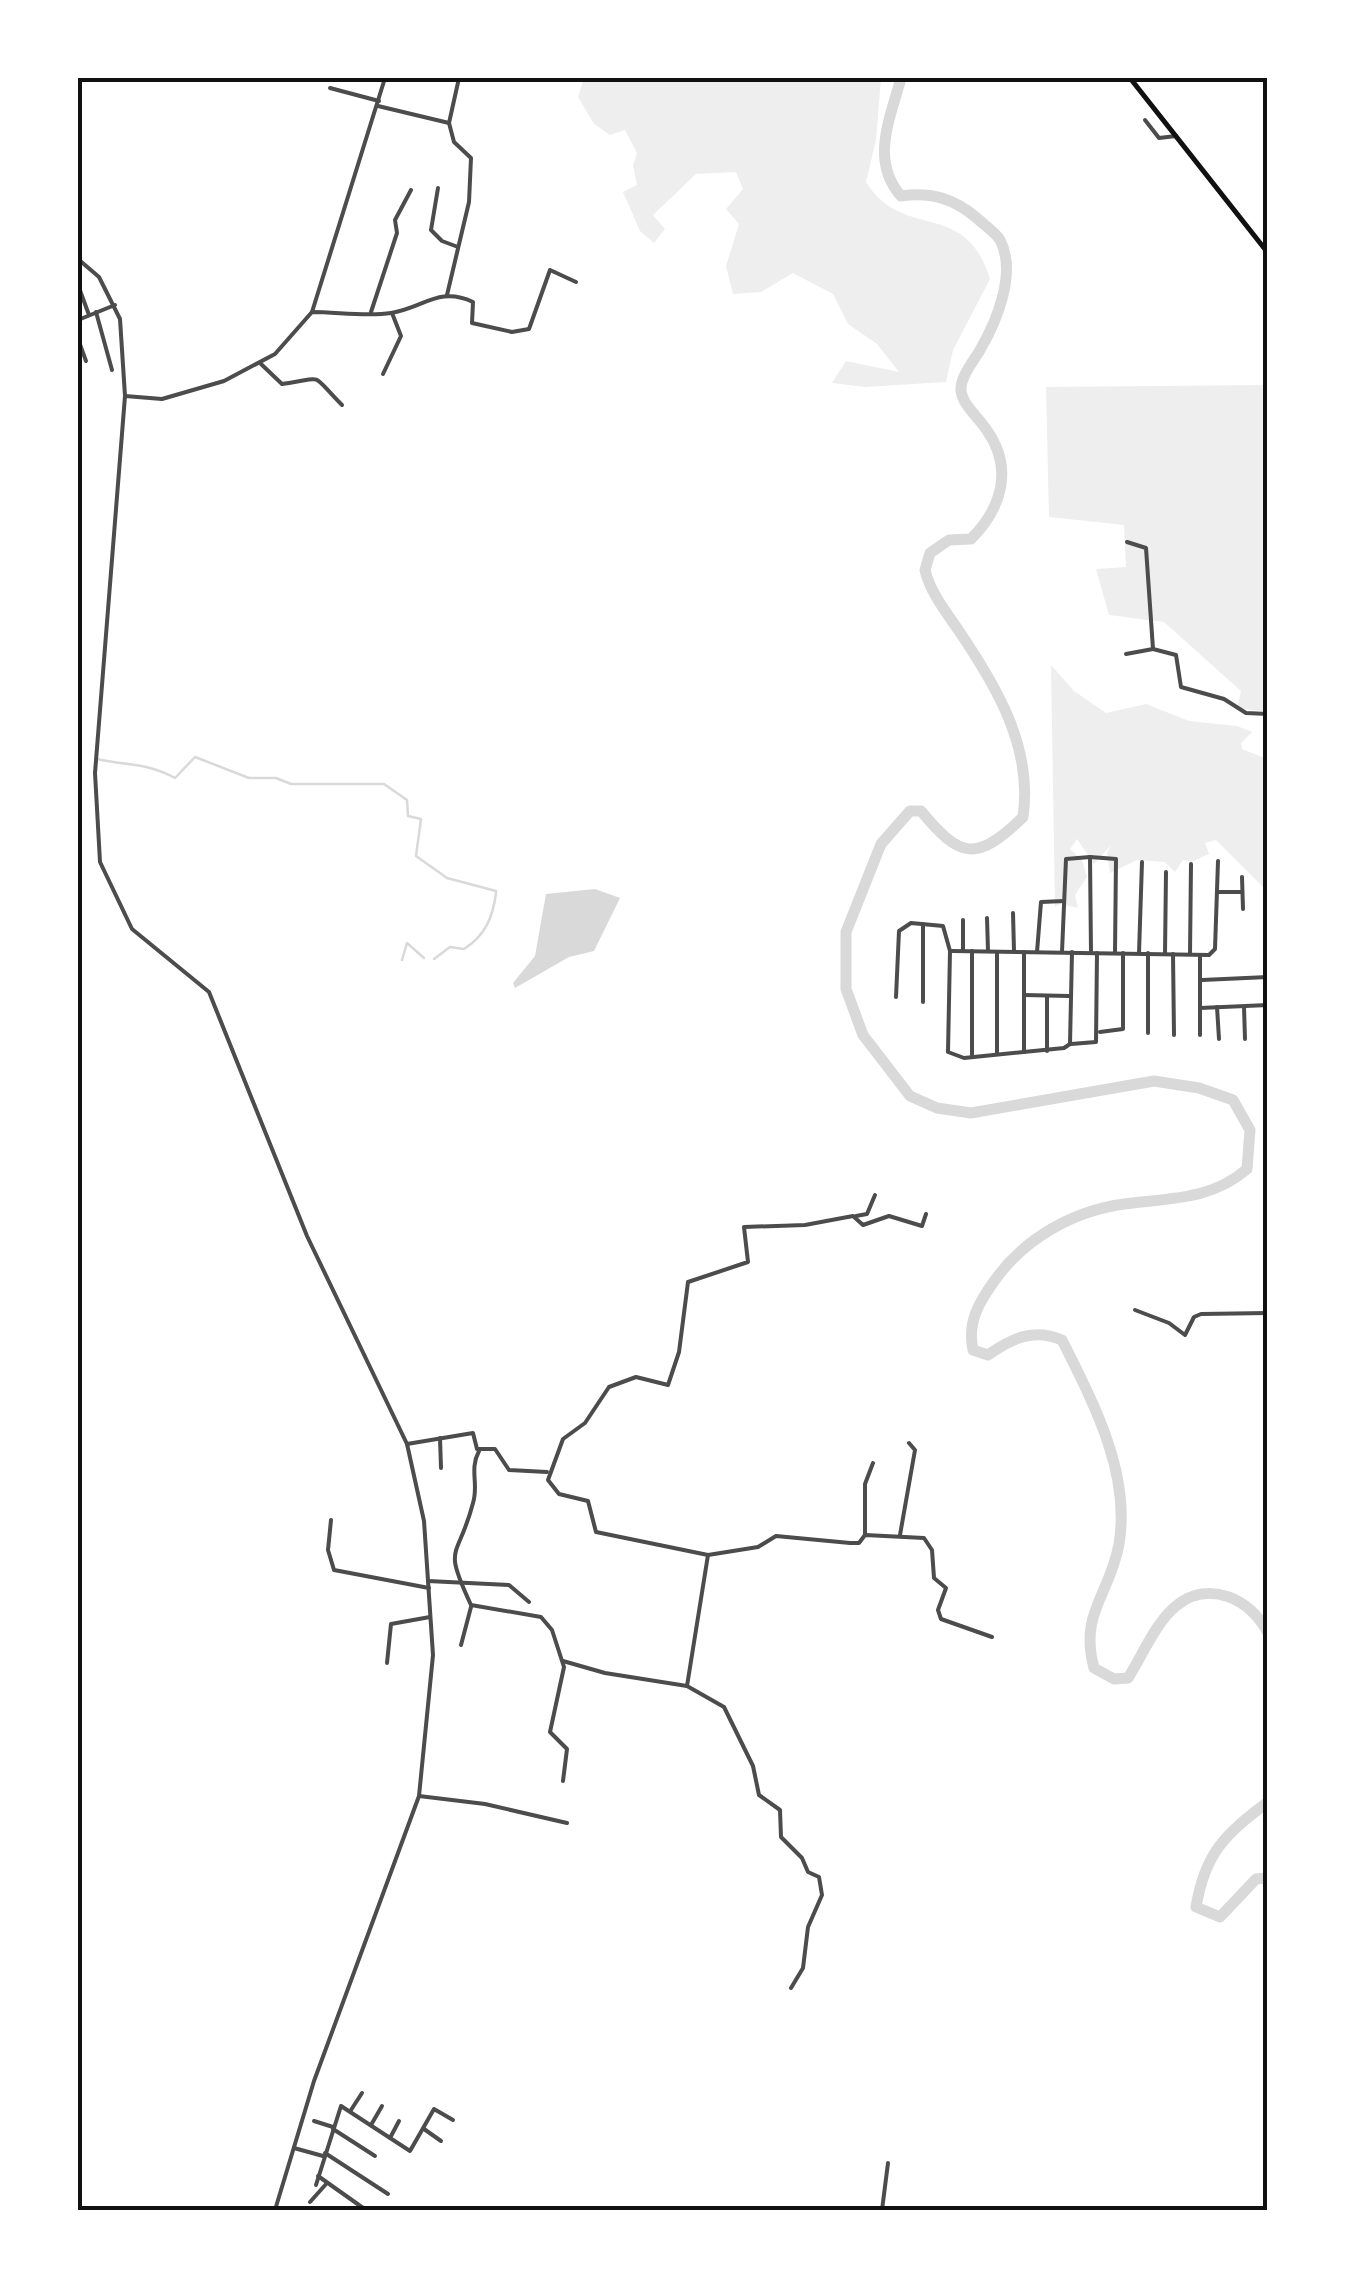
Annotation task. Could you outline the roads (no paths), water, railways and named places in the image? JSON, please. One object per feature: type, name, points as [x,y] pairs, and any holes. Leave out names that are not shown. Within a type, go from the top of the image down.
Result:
[{"type":"main road","points":[[1130,78],[1268,253]]},
{"type":"street","points":[[126,396],[173,398],[261,364],[312,312],[384,78]]},
{"type":"street","points":[[447,295],[472,165],[454,142],[449,123],[460,78]]},
{"type":"street","points":[[330,88],[449,123]]},
{"type":"street","points":[[1145,120],[1159,138],[1176,136]]},
{"type":"street","points":[[438,188],[432,230],[442,242],[458,246]]},
{"type":"street","points":[[372,312],[397,233],[396,220],[410,190]]},
{"type":"street","points":[[78,259],[99,276],[123,329],[126,396],[96,754],[96,834],[113,898],[145,942],[208,992],[307,1236],[407,1444],[424,1522],[434,1656],[419,1796],[314,2081],[275,2210]]},
{"type":"street","points":[[312,312],[392,313],[429,297],[447,295],[473,302],[472,323],[514,332],[529,329],[548,272],[576,282]]},
{"type":"street","points":[[78,285],[90,315]]},
{"type":"street","points":[[78,320],[114,306]]},
{"type":"street","points":[[96,312],[112,370]]},
{"type":"street","points":[[384,374],[401,336],[392,313]]},
{"type":"street","points":[[78,339],[86,362]]},
{"type":"street","points":[[261,364],[282,384],[301,377],[322,382],[342,405]]},
{"type":"street","points":[[1126,542],[1146,548],[1153,650]]},
{"type":"street","points":[[1126,654],[1153,650],[1176,654],[1183,688],[1224,699],[1246,713],[1268,714]]},
{"type":"street","points":[[896,997],[899,930],[911,923],[946,928],[950,951],[948,1052],[953,1057],[1048,1051],[1096,1042],[1090,857]]},
{"type":"street","points":[[1062,952],[1066,859],[1090,857],[1116,858],[1115,953]]},
{"type":"street","points":[[950,951],[1200,955],[1215,949],[1218,861]]},
{"type":"street","points":[[1139,953],[1142,862]]},
{"type":"street","points":[[1190,954],[1191,864]]},
{"type":"street","points":[[1165,954],[1166,872]]},
{"type":"street","points":[[1242,877],[1242,909]]},
{"type":"street","points":[[1217,892],[1242,892]]},
{"type":"street","points":[[1037,952],[1041,902],[1064,901]]},
{"type":"street","points":[[1013,913],[1014,952]]},
{"type":"street","points":[[986,918],[988,951]]},
{"type":"street","points":[[963,920],[963,951]]},
{"type":"street","points":[[922,924],[923,1002]]},
{"type":"street","points":[[972,951],[972,1056]]},
{"type":"street","points":[[997,1053],[998,951]]},
{"type":"street","points":[[1024,952],[1024,1052]]},
{"type":"street","points":[[1070,1044],[1072,952]]},
{"type":"street","points":[[1098,1032],[1123,1029],[1123,953]]},
{"type":"street","points":[[1148,953],[1148,1033]]},
{"type":"street","points":[[1174,954],[1174,1035]]},
{"type":"street","points":[[1200,955],[1200,1036]]},
{"type":"street","points":[[1200,980],[1268,977]]},
{"type":"street","points":[[1024,995],[1071,996]]},
{"type":"street","points":[[1047,996],[1048,1051]]},
{"type":"street","points":[[1200,1008],[1268,1005]]},
{"type":"street","points":[[1244,1006],[1245,1039]]},
{"type":"street","points":[[1217,1007],[1218,1038]]},
{"type":"street","points":[[873,1464],[865,1484],[865,1535],[859,1543],[776,1536],[758,1548],[708,1555],[596,1532],[588,1501],[554,1491],[548,1472],[564,1439],[585,1423],[609,1387],[636,1377],[668,1384],[679,1352],[688,1282],[748,1262],[744,1227],[805,1225],[867,1214],[874,1195]]},
{"type":"street","points":[[856,1216],[862,1226],[892,1216],[922,1226],[926,1214]]},
{"type":"street","points":[[1135,1310],[1169,1323],[1185,1335],[1194,1317],[1201,1314],[1268,1313]]},
{"type":"street","points":[[407,1444],[475,1434],[479,1450],[472,1468],[473,1504],[454,1552],[457,1580],[471,1605]]},
{"type":"street","points":[[440,1438],[441,1468]]},
{"type":"street","points":[[900,1535],[915,1448],[909,1442]]},
{"type":"street","points":[[479,1450],[495,1449],[510,1471],[548,1472]]},
{"type":"street","points":[[331,1520],[328,1550],[334,1570],[429,1588]]},
{"type":"street","points":[[865,1535],[924,1538],[932,1550],[934,1578],[946,1588],[938,1610],[942,1619],[992,1637]]},
{"type":"street","points":[[687,1686],[708,1555]]},
{"type":"street","points":[[428,1581],[509,1585],[529,1602]]},
{"type":"street","points":[[461,1645],[461,1630],[471,1605]]},
{"type":"street","points":[[471,1605],[543,1618],[563,1660],[551,1735],[568,1749],[562,1781]]},
{"type":"street","points":[[387,1663],[391,1624],[431,1616]]},
{"type":"street","points":[[563,1660],[605,1673],[687,1686],[728,1710],[754,1766],[759,1795],[780,1810],[781,1837],[802,1858],[808,1872],[819,1877],[822,1899],[808,1927],[804,1968],[791,1988]]},
{"type":"street","points":[[419,1796],[485,1804],[567,1823]]},
{"type":"street","points":[[351,2110],[362,2093]]},
{"type":"street","points":[[316,2185],[341,2106],[410,2151],[434,2109],[454,2120]]},
{"type":"street","points":[[370,2125],[382,2106]]},
{"type":"street","points":[[314,2120],[375,2156]]},
{"type":"street","points":[[390,2138],[399,2121]]},
{"type":"street","points":[[423,2128],[441,2141]]},
{"type":"street","points":[[294,2148],[325,2155],[388,2194]]},
{"type":"street","points":[[882,2210],[888,2163]]},
{"type":"street","points":[[318,2176],[366,2210]]},
{"type":"street","points":[[310,2202],[328,2183]]},
{"type":"waterway","points":[[901,78],[885,139],[886,169],[892,183],[901,196],[932,196],[960,206],[996,235],[1005,253],[1003,296],[961,386],[962,396],[995,444],[1000,458],[1001,487],[982,527],[971,539],[949,540],[930,553],[925,570],[935,594],[999,696],[1017,743],[1025,791],[1023,817],[980,848],[958,846],[921,811],[910,811],[881,844],[846,932],[846,989],[863,1035],[910,1096],[937,1108],[971,1113],[1154,1081],[1199,1088],[1233,1100],[1250,1130],[1247,1169],[1205,1192],[1105,1208],[1052,1229],[1021,1251],[995,1280],[976,1313],[972,1340],[973,1350],[988,1355],[1033,1335],[1062,1340],[1107,1439],[1120,1491],[1121,1517],[1115,1562],[1090,1633],[1094,1668],[1114,1679],[1128,1678],[1169,1613],[1189,1598],[1202,1594],[1240,1602],[1268,1633]]},
{"type":"waterway","points":[[97,759],[145,767],[175,778],[195,757],[249,778],[276,778],[291,784],[384,784],[407,800],[408,816],[421,819],[416,856],[447,878],[496,891]]},
{"type":"waterway","points":[[434,959],[450,947],[464,949],[483,932],[496,893]]},
{"type":"waterway","points":[[402,960],[407,943],[424,958]]},
{"type":"waterway","points":[[1268,1802],[1219,1846],[1205,1872],[1196,1907],[1220,1917],[1256,1879],[1268,1878]]}]
